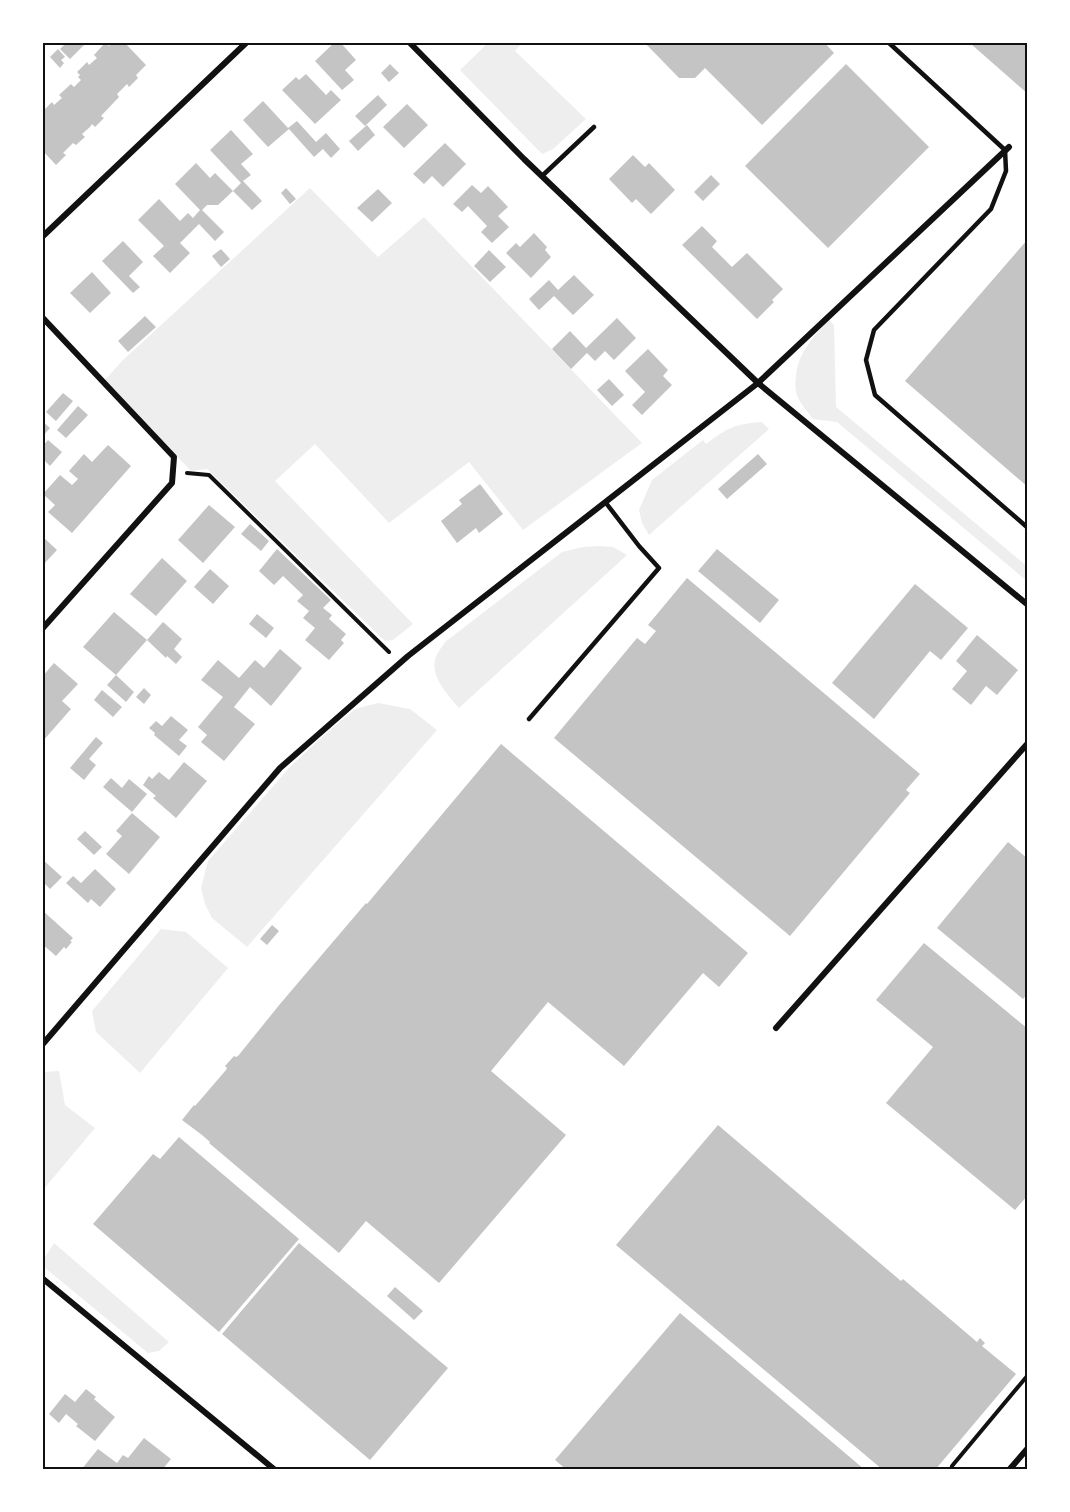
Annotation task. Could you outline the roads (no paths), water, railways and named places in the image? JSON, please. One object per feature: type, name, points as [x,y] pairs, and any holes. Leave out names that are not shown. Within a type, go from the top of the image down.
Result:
[{"type":"street","points":[[42,237],[247,42]]},
{"type":"street","points":[[409,42],[542,176],[758,383],[1028,605]]},
{"type":"street","points":[[42,1045],[279,768],[400,663],[758,383],[1007,148]]},
{"type":"street","points":[[42,317],[174,457],[172,483],[42,629]]},
{"type":"street","points":[[776,1028],[1028,743]]},
{"type":"street","points":[[42,1278],[275,1470]]},
{"type":"street","points":[[1009,1470],[1028,1448]]},
{"type":"lane","points":[[888,42],[1007,148],[1006,171],[991,209],[874,330],[866,360],[875,395],[1028,528]]},
{"type":"lane","points":[[542,176],[594,126]]},
{"type":"lane","points":[[529,719],[659,568],[606,503]]}]
